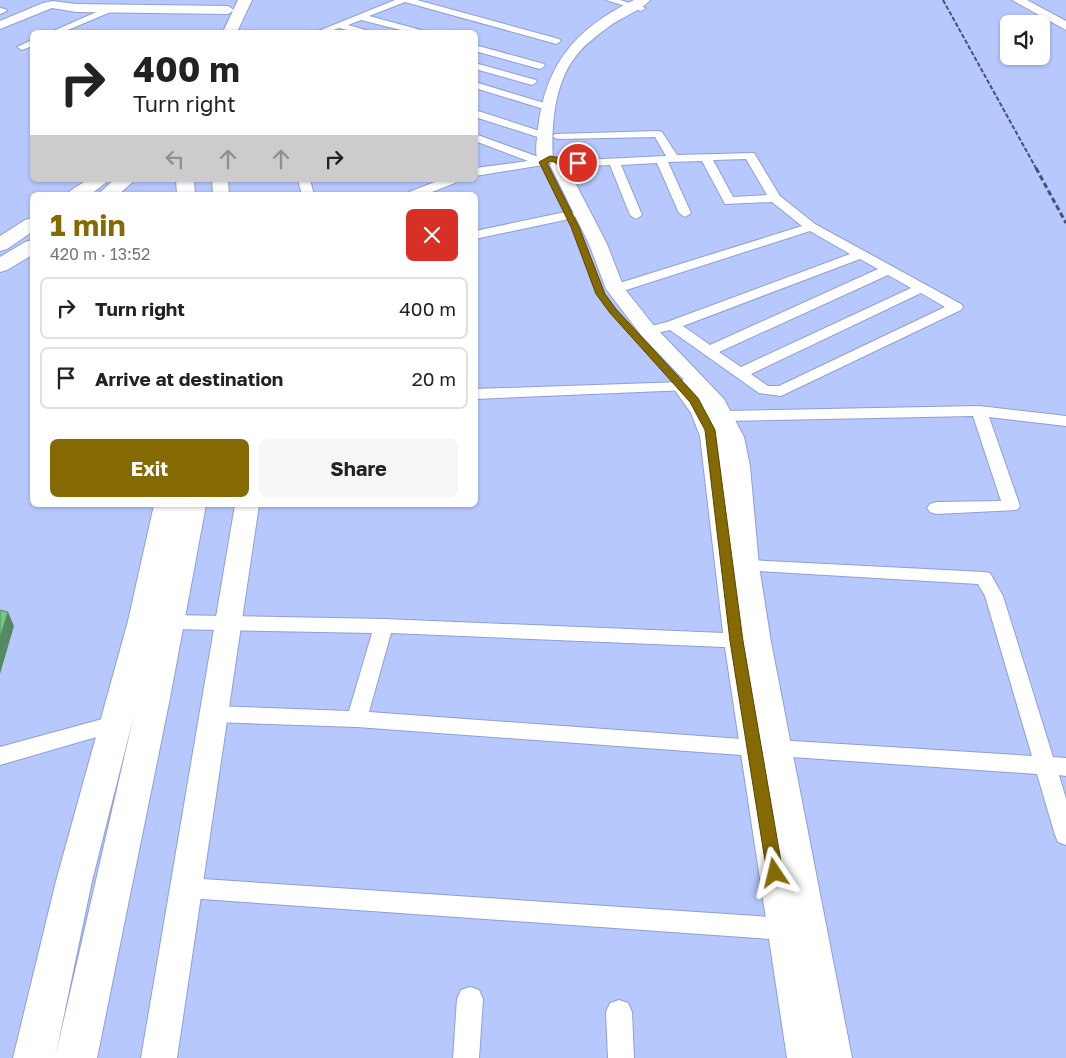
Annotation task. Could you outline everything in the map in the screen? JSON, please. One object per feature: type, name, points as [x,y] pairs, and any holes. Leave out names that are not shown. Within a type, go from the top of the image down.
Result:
[{"type":"main road","points":[[231,30],[244,0]]},
{"type":"main road","points":[[219,30],[230,5]]},
{"type":"main road","points":[[82,192],[97,182]]},
{"type":"main road","points":[[110,192],[123,182]]},
{"type":"main road","points":[[0,245],[30,225]]},
{"type":"main road","points":[[0,266],[30,247]]},
{"type":"main road","points":[[34,1058],[74,881],[143,621],[167,507]]},
{"type":"main road","points":[[76,1058],[170,622],[193,507]]},
{"type":"street","points":[[326,30],[405,0],[556,41]]},
{"type":"street","points":[[610,0],[639,5]]},
{"type":"street","points":[[656,0],[639,5],[573,50],[550,108],[551,162],[592,275],[604,301],[683,387],[700,408],[710,430],[766,748],[834,1058]]},
{"type":"street","points":[[1018,0],[1066,26]]},
{"type":"street","points":[[0,25],[48,3]]},
{"type":"street","points":[[1,14],[48,3],[68,8],[230,5]]},
{"type":"street","points":[[60,30],[110,8]]},
{"type":"street","points":[[361,17],[410,30]]},
{"type":"street","points":[[339,25],[356,30]]},
{"type":"street","points":[[22,48],[30,44]]},
{"type":"street","points":[[478,49],[540,66]]},
{"type":"street","points":[[478,67],[532,82]]},
{"type":"street","points":[[552,136],[564,94],[565,71]]},
{"type":"street","points":[[478,86],[550,108]]},
{"type":"street","points":[[478,114],[552,136],[658,134],[685,214]]},
{"type":"street","points":[[478,138],[551,162],[594,237],[615,289],[660,328],[724,416],[733,437],[739,466],[747,566],[747,641]]},
{"type":"street","points":[[478,172],[551,162],[614,162],[750,155],[775,198],[811,227],[956,307],[781,392],[764,390],[709,351],[660,328]]},
{"type":"street","points":[[706,157],[729,201],[775,198]]},
{"type":"street","points":[[614,162],[636,215]]},
{"type":"street","points":[[421,192],[446,182]]},
{"type":"street","points":[[478,235],[570,215]]},
{"type":"street","points":[[615,289],[811,227]]},
{"type":"street","points":[[660,328],[860,255]]},
{"type":"street","points":[[709,351],[888,270]]},
{"type":"street","points":[[740,373],[922,288]]},
{"type":"street","points":[[478,394],[683,387]]},
{"type":"street","points":[[724,416],[979,411],[1066,421]]},
{"type":"street","points":[[936,508],[1011,506],[979,411]]},
{"type":"street","points":[[159,1058],[247,507]]},
{"type":"street","points":[[747,566],[984,578],[994,596],[1066,835]]},
{"type":"street","points":[[170,622],[384,626],[747,641]]},
{"type":"street","points":[[357,718],[384,626]]},
{"type":"street","points":[[214,714],[357,718],[766,748],[1066,767]]},
{"type":"street","points":[[0,756],[117,723]]},
{"type":"street","points":[[766,748],[785,928],[805,1058]]},
{"type":"street","points":[[187,888],[785,928]]},
{"type":"street","points":[[466,1058],[470,999]]},
{"type":"street","points":[[619,1012],[621,1058]]},
{"type":"building","points":[[0,610],[8,612],[0,638]]},
{"type":"railway","points":[[943,0],[1037,170]]},
{"type":"railway","points":[[1036,168],[1066,223]]},
{"type":"route","points":[[578,163],[561,164],[559,160],[550,158],[542,162],[570,215],[582,243],[592,275],[604,301],[695,401],[705,417],[710,430],[737,641],[775,873]]}]
